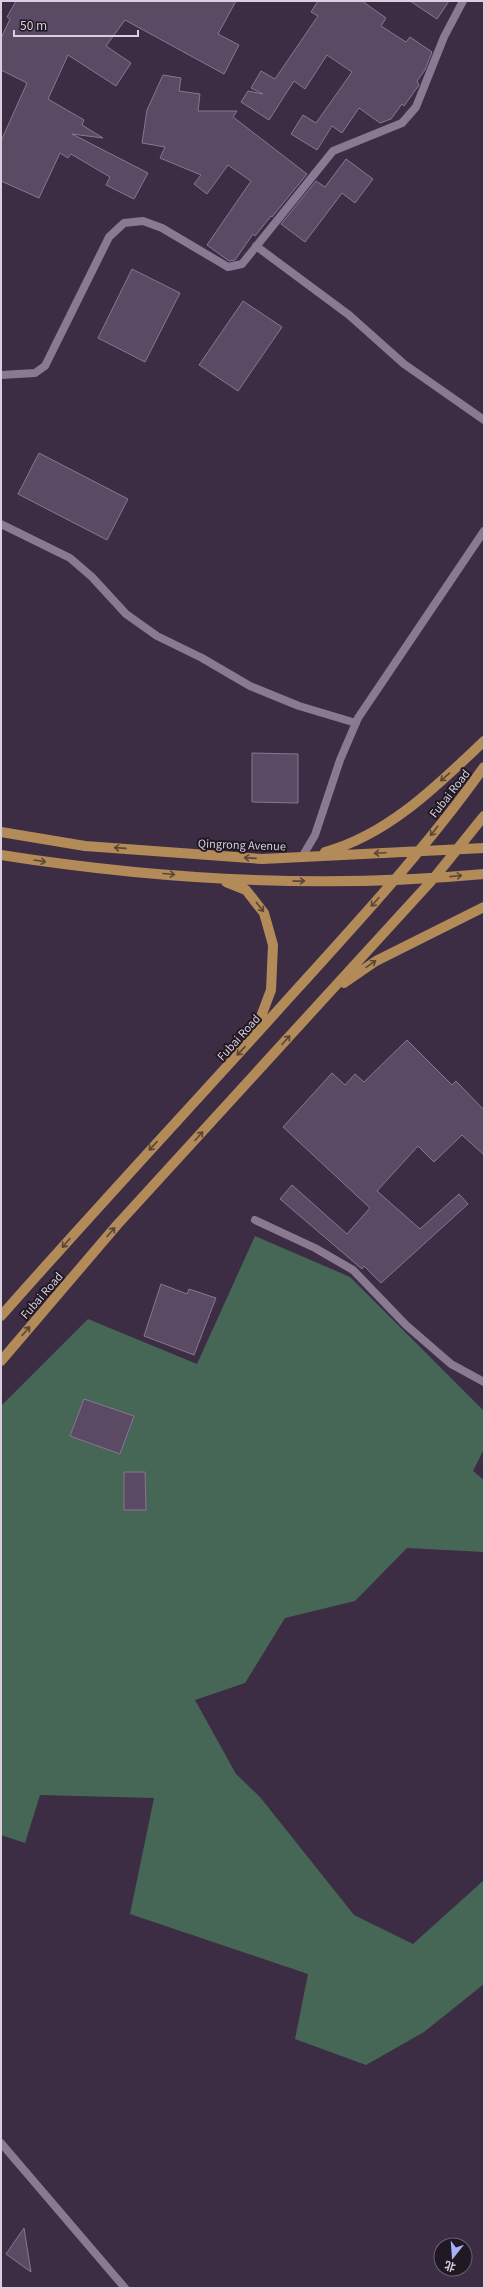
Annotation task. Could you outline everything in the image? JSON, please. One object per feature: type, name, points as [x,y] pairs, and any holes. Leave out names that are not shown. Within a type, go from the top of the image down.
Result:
[{"type":"main road","points":[[304,857],[343,847],[379,828],[419,800],[484,741]]},
{"type":"main road","name":"Fubai Road","points":[[1,1316],[97,1207],[252,1039],[395,879],[419,851],[484,767]]},
{"type":"main road","name":"Fubai Road","points":[[1,1361],[117,1225],[434,878],[484,816]]},
{"type":"main road","name":"Qingrong Avenue","points":[[1,832],[85,846],[262,858],[484,848]]},
{"type":"main road","points":[[1,856],[70,866],[257,881],[434,878],[484,874]]},
{"type":"main road","points":[[217,878],[246,890],[264,913],[273,945],[271,990],[252,1039]]},
{"type":"main road","points":[[328,995],[376,960],[484,907]]},
{"type":"street","points":[[1,375],[35,373],[45,366],[109,237],[124,223],[144,221],[162,228],[228,267],[242,264],[333,151],[402,123],[416,106],[444,36],[463,1]]},
{"type":"street","points":[[256,246],[349,315],[404,364],[484,420]]},
{"type":"street","points":[[1,524],[70,558],[92,577],[126,614],[157,636],[202,658],[250,686],[299,706],[356,723]]},
{"type":"street","points":[[304,857],[315,835],[340,760],[356,723],[484,531]]},
{"type":"street","points":[[255,1220],[315,1248],[352,1270],[406,1325],[451,1364],[484,1382]]},
{"type":"street","points":[[1,2143],[125,2288]]},
{"type":"green space","points":[[255,1236],[350,1277],[484,1411],[484,1449],[473,1471],[484,1480],[484,1552],[407,1548],[355,1601],[285,1618],[245,1683],[195,1700],[236,1774],[260,1797],[354,1915],[413,1944],[484,1880],[484,1984],[424,2032],[366,2065],[295,2039],[308,1974],[130,1914],[154,1798],[40,1795],[25,1843],[1,1835],[1,1406],[88,1319],[197,1364]]},
{"type":"building","points":[[16,1],[236,1],[218,34],[239,45],[224,74],[125,20],[106,46],[131,63],[116,86],[68,55],[48,99],[84,120],[82,125],[103,138],[72,134],[148,173],[134,199],[106,185],[110,177],[71,154],[68,158],[60,153],[39,198],[1,181],[1,141],[27,83],[1,70],[1,38],[10,19],[7,17]]},
{"type":"building","points":[[318,1],[362,1],[386,18],[381,26],[406,42],[410,37],[432,52],[425,70],[417,81],[419,85],[404,106],[402,104],[391,119],[380,123],[359,108],[342,133],[332,126],[317,150],[291,134],[303,115],[316,123],[352,72],[327,55],[305,89],[294,81],[269,120],[241,102],[248,91],[263,94],[251,88],[261,71],[275,79],[318,16],[311,12]]},
{"type":"building","points":[[410,1],[449,1],[437,19]]},
{"type":"building","points":[[163,75],[181,78],[179,91],[200,94],[198,111],[237,111],[233,117],[307,174],[255,236],[253,234],[235,260],[229,261],[207,245],[251,181],[228,165],[207,194],[194,184],[201,175],[160,158],[165,147],[142,143],[147,110]]},
{"type":"building","points":[[346,159],[373,179],[355,203],[342,193],[305,242],[281,224],[316,181],[325,187]]},
{"type":"building","points":[[132,269],[180,293],[145,362],[98,338]]},
{"type":"building","points":[[243,301],[282,327],[238,391],[199,365]]},
{"type":"building","points":[[39,453],[128,499],[107,540],[18,494]]},
{"type":"building","points":[[252,753],[298,754],[298,803],[252,802]]},
{"type":"building","points":[[407,1040],[452,1085],[456,1081],[484,1110],[484,1155],[462,1135],[434,1162],[418,1146],[377,1191],[420,1229],[459,1194],[468,1204],[381,1283],[364,1266],[362,1269],[280,1199],[292,1185],[347,1234],[370,1208],[283,1127],[332,1073],[345,1085],[355,1074],[364,1082]]},
{"type":"building","points":[[161,1284],[187,1294],[189,1289],[216,1298],[194,1355],[144,1336]]},
{"type":"building","points":[[84,1399],[134,1416],[120,1454],[70,1436]]},
{"type":"building","points":[[124,1472],[145,1472],[146,1510],[124,1510]]},
{"type":"building","points":[[24,2228],[31,2272],[6,2254]]}]
